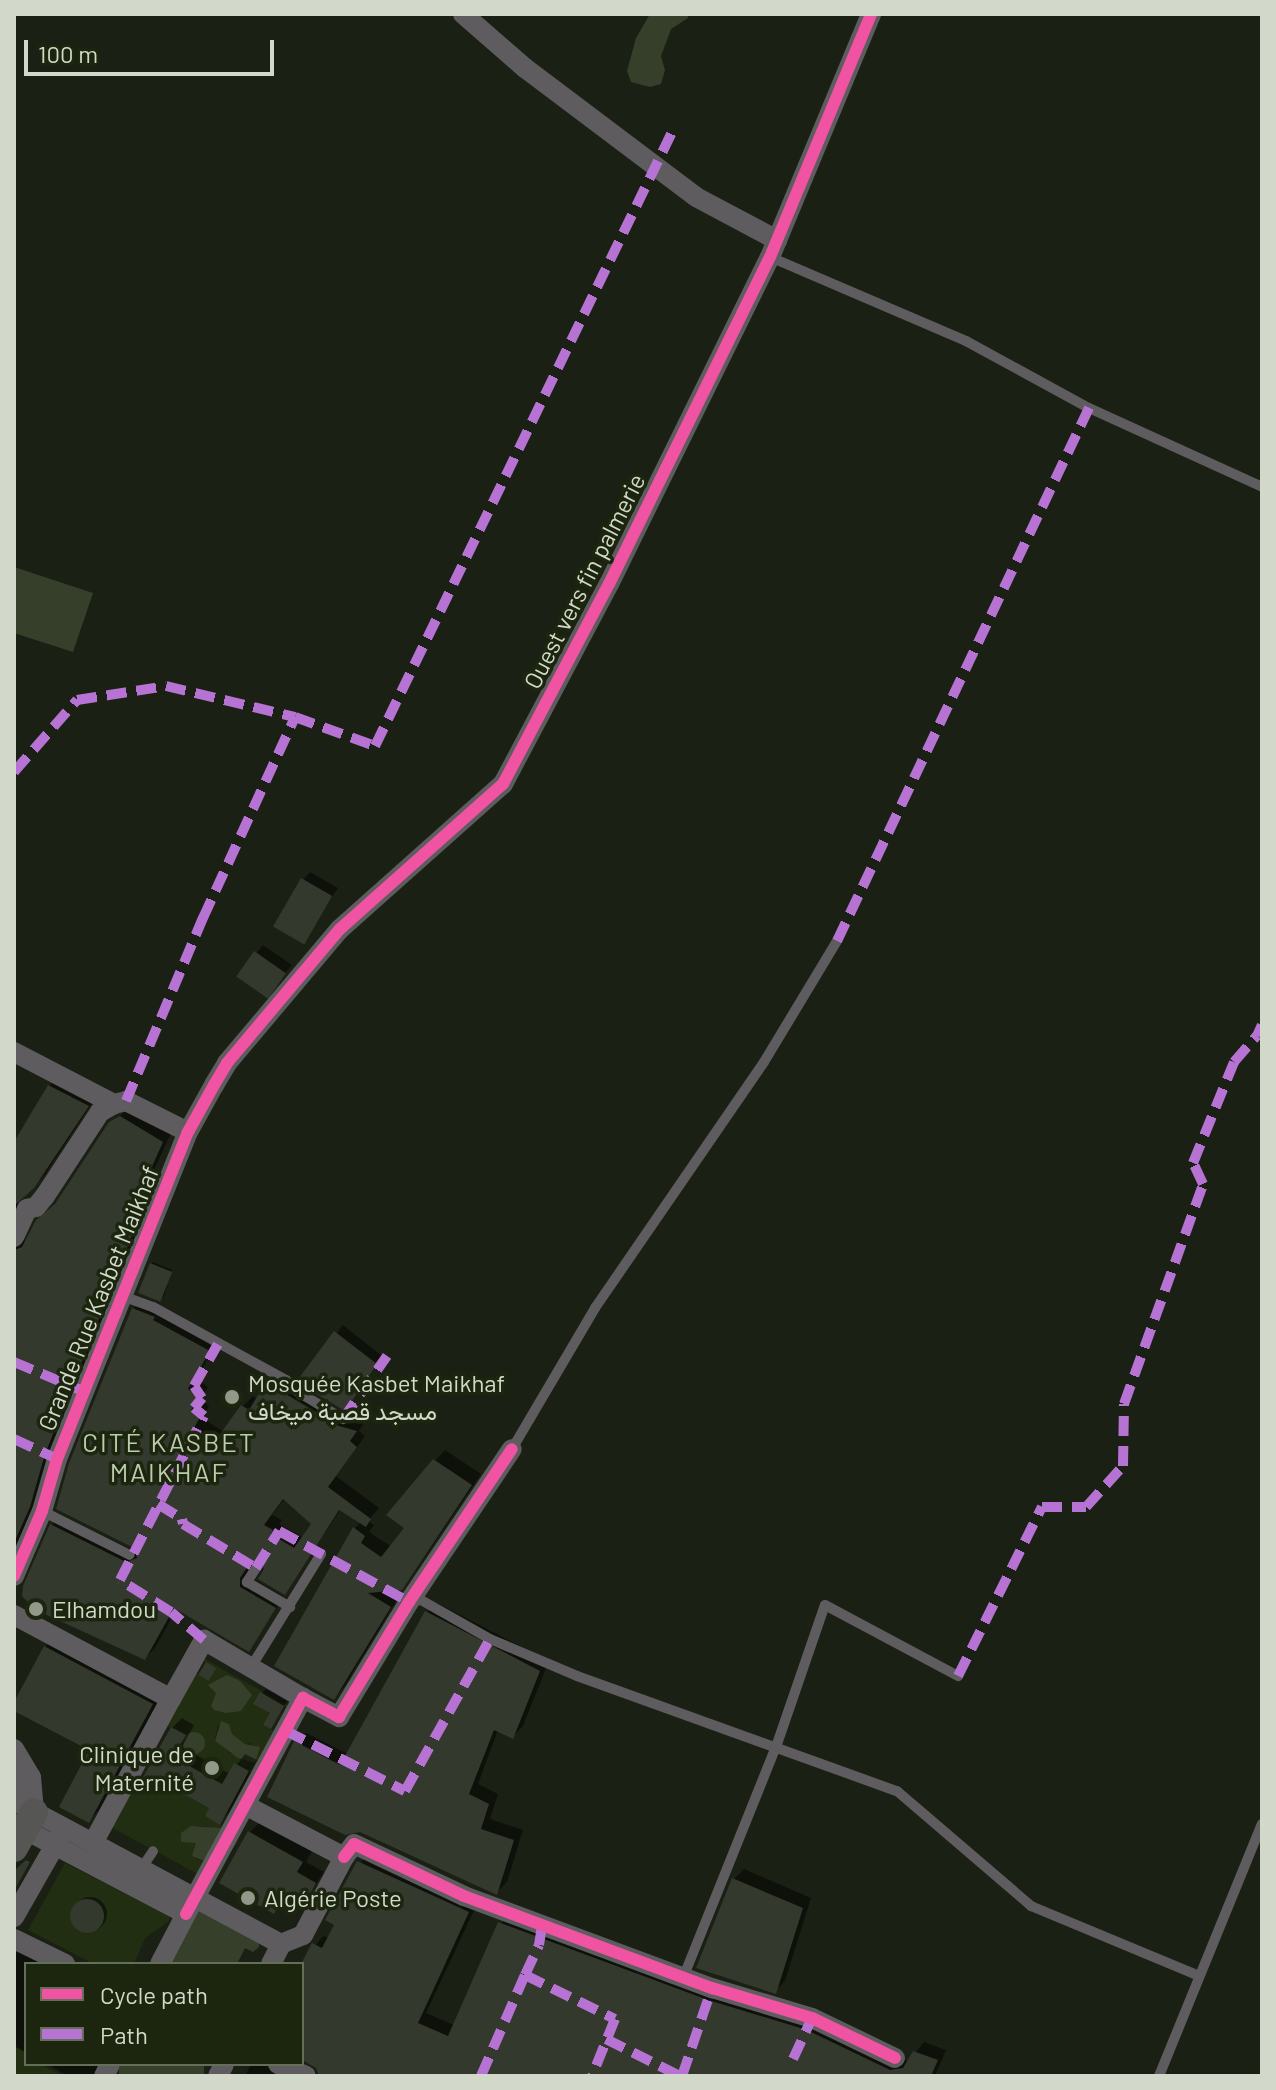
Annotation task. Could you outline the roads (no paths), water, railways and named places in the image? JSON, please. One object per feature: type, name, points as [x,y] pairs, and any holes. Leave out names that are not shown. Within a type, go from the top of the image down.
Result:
[{"type":"street","points":[[463,14],[525,68],[685,189],[773,249]]},
{"type":"street","name":"Ouest vers fin palmerie","points":[[214,1085],[227,1063],[340,929],[503,784],[609,584],[773,249],[871,14]]},
{"type":"street","points":[[14,1052],[114,1104]]},
{"type":"street","name":"Grande Rue Kasbet Maikhaf","points":[[14,1576],[42,1511],[57,1459],[125,1297],[188,1132],[214,1085]]},
{"type":"street","points":[[14,1237],[27,1209],[36,1207],[45,1196],[100,1112],[126,1101],[188,1132]]},
{"type":"street","points":[[93,1843],[204,1640],[339,1717],[409,1602],[512,1449]]},
{"type":"street","points":[[14,1615],[171,1699]]},
{"type":"street","points":[[161,1962],[303,1698]]},
{"type":"street","points":[[14,1749],[31,1777],[19,1815],[191,1906],[281,1944]]},
{"type":"street","points":[[247,1806],[344,1857]]},
{"type":"street","points":[[60,1836],[93,1843],[137,1877]]},
{"type":"street","points":[[14,1917],[60,1836]]},
{"type":"street","points":[[272,1962],[281,1944],[303,1935],[354,1844],[464,1896],[683,1978],[812,2018],[895,2058]]},
{"type":"street","points":[[14,1939],[61,1962]]},
{"type":"street","points":[[283,2066],[306,2076]]},
{"type":"lane","points":[[773,249],[966,341],[1089,408],[1262,487]]},
{"type":"lane","points":[[512,1449],[595,1308],[764,1062],[837,941]]},
{"type":"lane","points":[[125,1297],[153,1307],[286,1380],[285,1384],[343,1419]]},
{"type":"lane","points":[[42,1511],[130,1555]]},
{"type":"lane","points":[[251,1667],[321,1554]]},
{"type":"lane","points":[[256,1568],[247,1582],[290,1607]]},
{"type":"lane","points":[[409,1602],[421,1600],[490,1639],[577,1676],[897,1791],[1031,1906],[1199,1976]]},
{"type":"lane","points":[[683,1978],[776,1747],[825,1605],[958,1676]]},
{"type":"lane","points":[[1159,2076],[1262,1824]]},
{"type":"lane","points":[[137,1877],[153,1851]]},
{"type":"place","name":"Mosquée Kasbet Maikhaf مسجد قصبة ميخاف","points":[[232,1397]]},
{"type":"place","name":"Elhamdou","points":[[36,1609]]},
{"type":"place","name":"Clinique de Maternité","points":[[212,1768]]},
{"type":"place","name":"Algérie Poste","points":[[248,1898]]},
{"type":"district","name":"CITÉ KASBET MAIKHAF","points":[[169,1457]]}]
